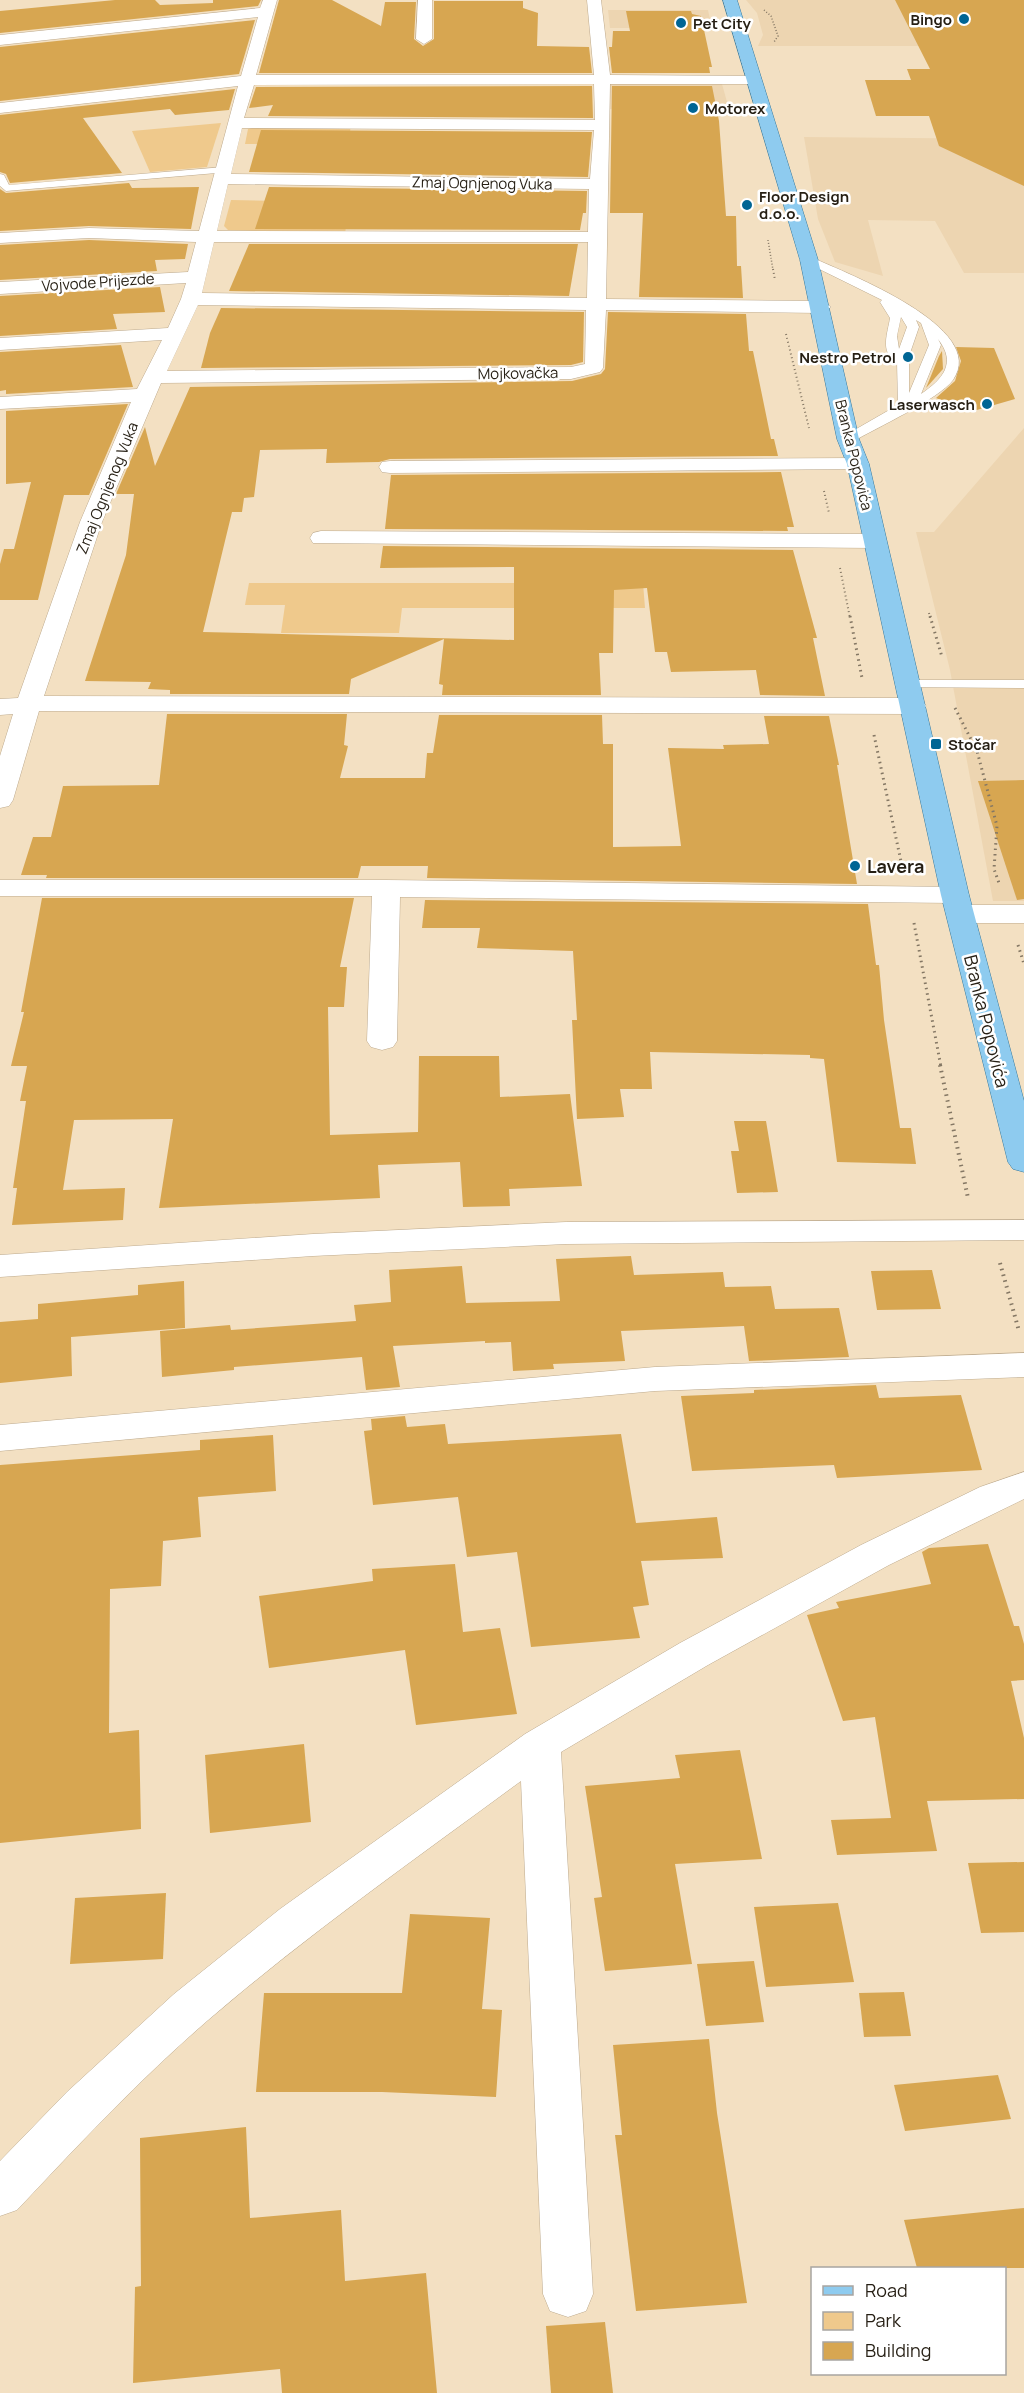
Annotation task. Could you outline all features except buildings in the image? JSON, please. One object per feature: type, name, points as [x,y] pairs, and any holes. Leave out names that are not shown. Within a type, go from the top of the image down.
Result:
[{"type":"main road","name":"Branka Popovića","points":[[730,0],[809,260],[821,307],[848,439],[858,464],[958,904],[1024,1162]]},
{"type":"street","points":[[424,39],[425,0]]},
{"type":"street","name":"Mojkovačka","points":[[149,386],[579,372],[595,364],[598,184],[603,125],[602,79],[594,0]]},
{"type":"street","name":"Zmaj Ognjenog Vuka","points":[[0,40],[269,6],[235,123],[191,298],[149,386],[91,522],[28,705],[0,800]]},
{"type":"street","points":[[0,108],[249,80],[753,79]]},
{"type":"street","points":[[235,123],[603,125]]},
{"type":"street","name":"Zmaj Ognjenog Vuka","points":[[223,174],[598,184]]},
{"type":"street","points":[[0,238],[89,233],[118,236],[598,237]]},
{"type":"street","name":"Vojvode Prijezde","points":[[0,288],[197,277]]},
{"type":"street","points":[[191,298],[779,309],[821,307]]},
{"type":"street","points":[[0,344],[174,333]]},
{"type":"street","points":[[0,403],[149,386]]},
{"type":"street","points":[[390,467],[858,464]]},
{"type":"street","points":[[321,538],[875,541]]},
{"type":"street","points":[[0,707],[55,703],[868,706],[910,695]]},
{"type":"street","points":[[0,888],[386,888],[908,894],[1024,914]]},
{"type":"street","points":[[382,1041],[386,888]]},
{"type":"street","points":[[0,1266],[314,1245],[566,1233],[1024,1230]]},
{"type":"street","points":[[0,1438],[655,1379],[1023,1352]]},
{"type":"street","points":[[0,2194],[84,2107],[190,2008],[296,1922],[540,1746],[694,1654],[875,1555],[993,1496],[1024,1485]]},
{"type":"street","points":[[540,1746],[568,2294]]},
{"type":"lane","points":[[0,177],[6,188],[223,174]]},
{"type":"lane","points":[[809,260],[876,291],[926,321],[947,338],[955,363],[949,379],[928,396],[848,439]]},
{"type":"lane","points":[[876,291],[904,312],[913,327],[904,343],[901,368],[904,407]]},
{"type":"lane","points":[[904,407],[912,391],[915,360],[926,335],[926,321]]},
{"type":"lane","points":[[904,407],[917,392],[935,345],[926,321]]},
{"type":"lane","points":[[910,695],[1024,684]]},
{"type":"path","points":[[767,230],[779,309],[819,465],[908,894],[958,1160],[968,1199],[963,1207]]},
{"type":"path","points":[[995,1259],[1000,1262],[1023,1352]]},
{"type":"shaded area","points":[[746,0],[1024,0],[1024,46],[758,46],[763,35],[757,13]]},
{"type":"shaded area","points":[[608,10],[708,10],[712,28],[610,28]]},
{"type":"shaded area","points":[[614,82],[722,84],[729,109],[606,109],[608,85]]},
{"type":"shaded area","points":[[804,137],[1024,139],[1024,273],[964,273],[935,221],[868,220],[883,276],[835,262],[818,219]]},
{"type":"shaded area","points":[[1024,428],[1024,901],[993,901],[950,670],[916,532],[934,532]]},
{"type":"green space","points":[[221,123],[207,167],[150,172],[132,131]]},
{"type":"green space","points":[[351,125],[348,145],[245,144],[248,129],[256,127]]},
{"type":"green space","points":[[231,200],[340,202],[348,212],[345,234],[228,230],[224,226]]},
{"type":"green space","points":[[249,583],[643,583],[645,608],[402,608],[399,633],[281,633],[285,605],[245,605]]},
{"type":"place","name":"Bingo","points":[[964,19]]},
{"type":"place","name":"Pet City","points":[[681,23]]},
{"type":"place","name":"Motorex","points":[[693,108]]},
{"type":"place","name":"Floor Design d.o.o.","points":[[747,205]]},
{"type":"place","name":"Nestro Petrol","points":[[908,357]]},
{"type":"place","name":"Laserwasch","points":[[987,404]]},
{"type":"place","name":"Stočar","points":[[936,744]]},
{"type":"place","name":"Lavera","points":[[855,866]]}]
